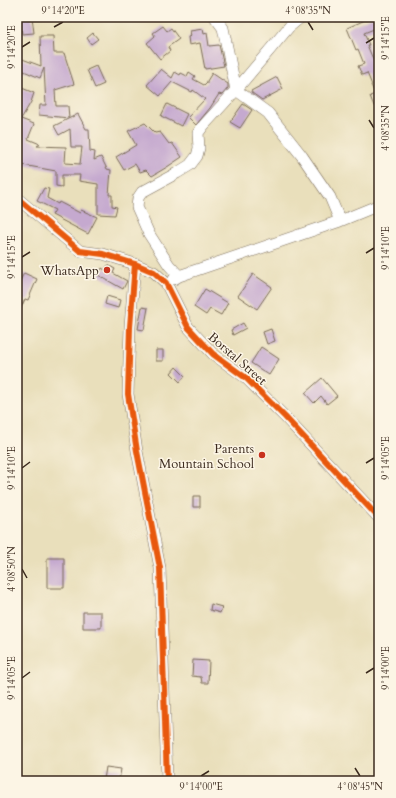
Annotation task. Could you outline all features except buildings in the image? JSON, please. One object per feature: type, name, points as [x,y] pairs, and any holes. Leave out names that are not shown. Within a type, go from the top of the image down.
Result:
[{"type":"street","points":[[215,17],[223,28],[236,90],[268,113],[302,156],[330,197],[340,221]]},
{"type":"street","points":[[179,276],[169,265],[150,234],[137,207],[138,198],[142,192],[190,165],[197,156],[199,148],[198,133],[204,124],[236,90],[290,27],[301,17]]},
{"type":"street","name":"Borstal Street","points":[[17,198],[80,251],[103,254],[135,264],[154,272],[166,283],[188,327],[213,354],[246,378],[285,417],[379,518]]},
{"type":"street","points":[[166,283],[179,276],[340,221],[379,205]]},
{"type":"street","points":[[135,264],[130,327],[128,394],[137,451],[160,568],[167,781]]},
{"type":"cycle path","points":[[17,198],[80,251],[103,254],[135,264],[154,272],[166,283],[188,327],[213,354],[246,378],[285,417],[379,518]]},
{"type":"cycle path","points":[[135,264],[130,327],[128,394],[137,451],[160,568],[167,781]]},
{"type":"place","name":"WhatsApp","points":[[107,270]]},
{"type":"place","name":"Parents Mountain School","points":[[262,455]]}]
